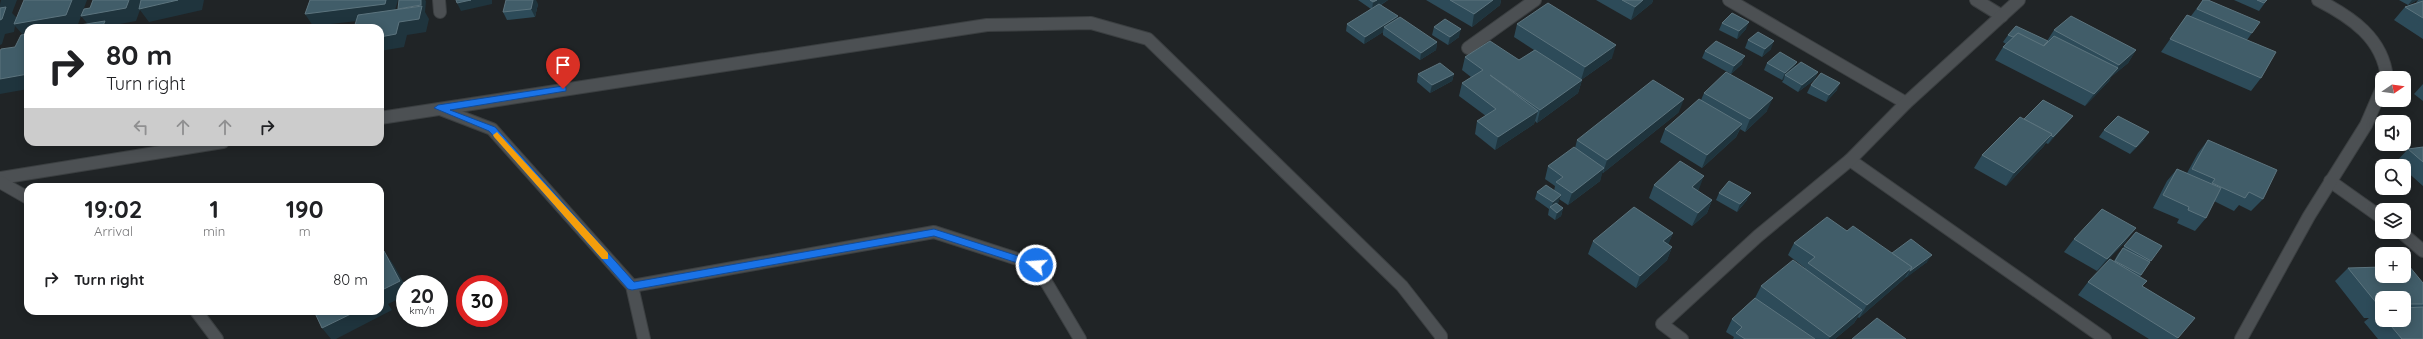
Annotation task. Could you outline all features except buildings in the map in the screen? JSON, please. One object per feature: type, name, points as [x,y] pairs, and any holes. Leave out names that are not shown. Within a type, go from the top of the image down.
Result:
[{"type":"street","points":[[439,0],[440,12]]},
{"type":"street","points":[[1468,48],[1535,0]]},
{"type":"street","points":[[1729,0],[1906,103]]},
{"type":"street","points":[[1976,0],[2002,16]]},
{"type":"street","points":[[1682,339],[1662,324],[1758,236],[1850,160],[1906,103],[2019,0]]},
{"type":"street","points":[[2318,0],[2358,26],[2381,49],[2386,71]]},
{"type":"street","points":[[384,117],[987,25],[1091,23],[1148,39],[1402,286],[1441,336],[1441,339]]},
{"type":"street","points":[[2241,339],[2330,181],[2366,125],[2375,104]]},
{"type":"street","points":[[438,108],[492,129],[632,286],[644,339]]},
{"type":"street","points":[[0,178],[198,146]]},
{"type":"street","points":[[1850,160],[2105,339]]},
{"type":"street","points":[[2330,181],[2375,213]]},
{"type":"street","points":[[0,182],[24,196]]},
{"type":"street","points":[[632,286],[934,232],[1036,265],[1080,339]]},
{"type":"street","points":[[2409,239],[2423,251]]},
{"type":"street","points":[[199,315],[217,339]]},
{"type":"slow traffic","points":[[497,135],[605,256]]},
{"type":"route","points":[[563,89],[438,108],[492,129],[632,286],[934,232],[1036,265]]}]
